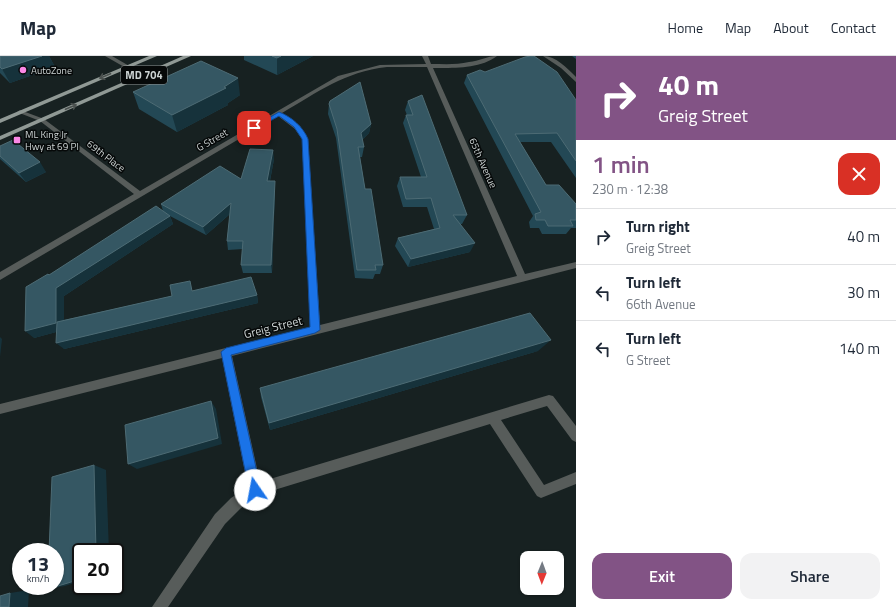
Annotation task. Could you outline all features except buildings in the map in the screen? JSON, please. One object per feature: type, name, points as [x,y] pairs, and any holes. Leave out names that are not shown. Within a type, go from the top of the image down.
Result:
[{"type":"main road","name":"MD 704","points":[[0,121],[154,56]]},
{"type":"main road","name":"MD 704","points":[[0,138],[188,56]]},
{"type":"street","points":[[110,56],[128,67]]},
{"type":"street","name":"65th Avenue","points":[[426,56],[523,279]]},
{"type":"street","name":"G Street","points":[[0,276],[328,84],[354,72],[380,66],[471,64],[494,56]]},
{"type":"street","points":[[546,56],[564,67],[576,80]]},
{"type":"street","name":"69th Place","points":[[20,112],[42,120],[139,194]]},
{"type":"street","points":[[279,114],[296,126],[302,132],[305,139],[315,330]]},
{"type":"street","name":"Greig Street","points":[[0,409],[576,265]]},
{"type":"street","points":[[226,352],[255,490]]},
{"type":"street","points":[[159,607],[220,519],[236,503],[255,490],[549,400],[576,436]]},
{"type":"street","points":[[492,417],[541,492],[576,478]]},
{"type":"place","name":"AutoZone","points":[[23,70]]},
{"type":"place","name":"ML King Jr Hwy at 69 Pl","points":[[17,140]]},
{"type":"route","points":[[254,128],[279,114],[296,126],[302,132],[305,139],[308,164],[315,330],[226,352],[255,490]]}]
